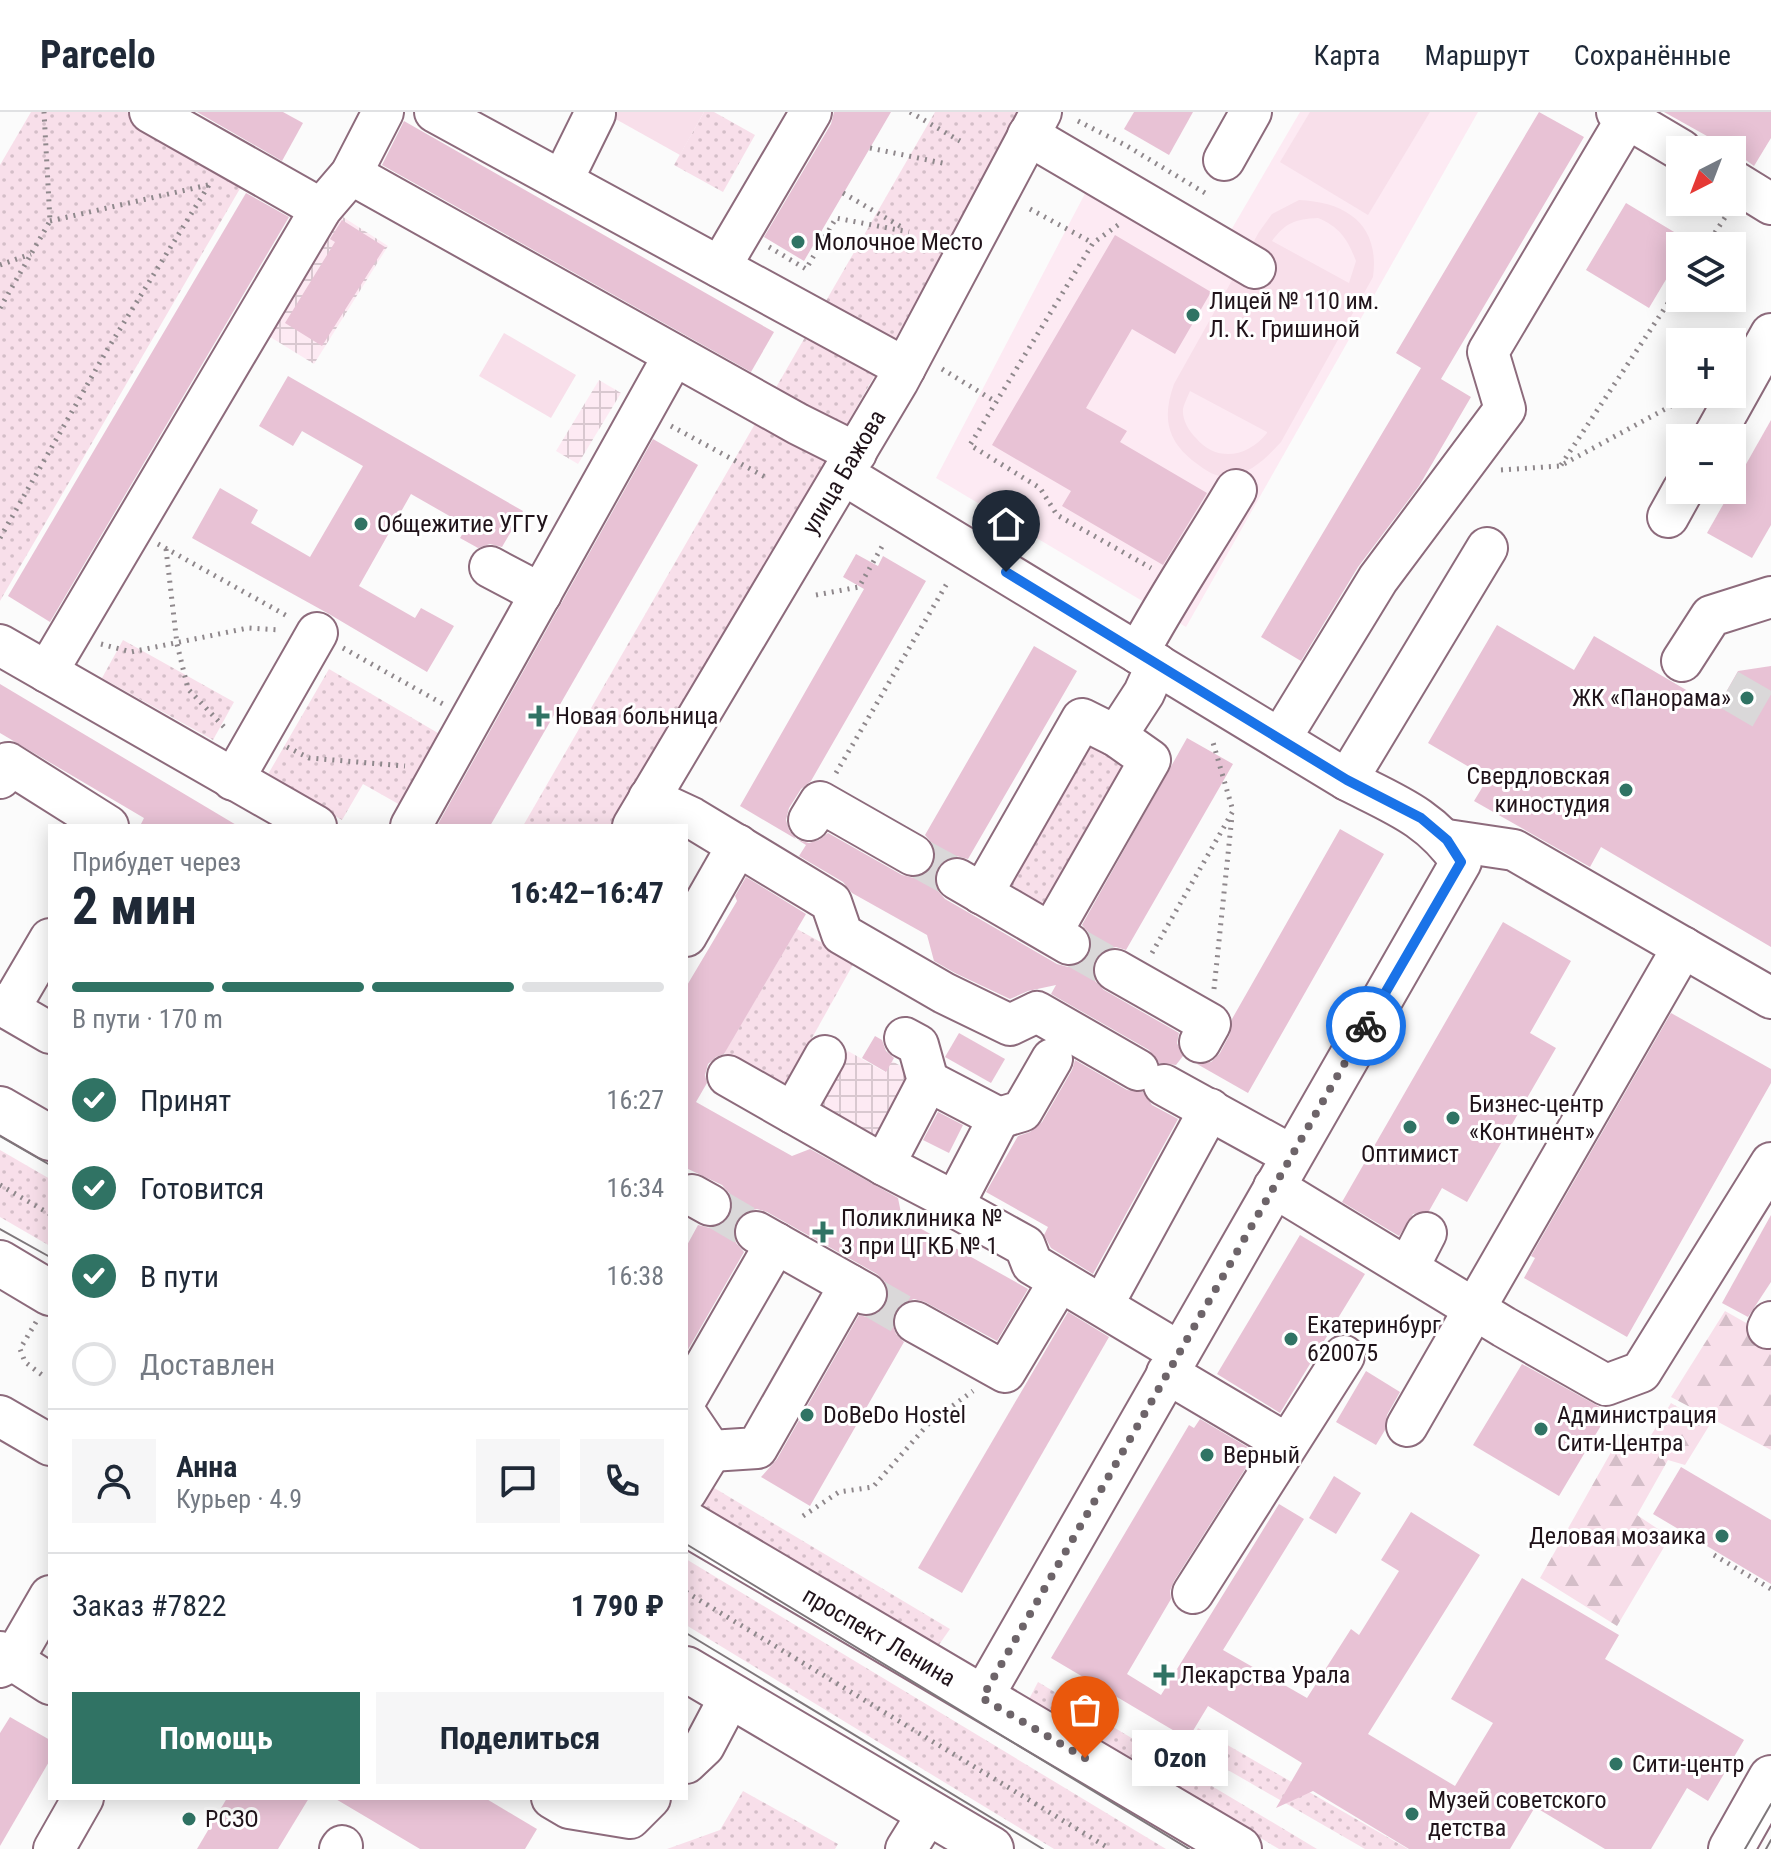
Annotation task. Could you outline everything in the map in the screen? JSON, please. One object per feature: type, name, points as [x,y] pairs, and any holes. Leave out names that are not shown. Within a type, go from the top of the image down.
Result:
[{"type":"main road","points":[[0,1109],[48,1137]]},
{"type":"main road","points":[[0,1263],[48,1292]]},
{"type":"main road","name":"проспект Ленина","points":[[688,1524],[1239,1849]]},
{"type":"main road","points":[[688,1670],[991,1849]]},
{"type":"main road","points":[[1731,1849],[1771,1778]]},
{"type":"street","points":[[150,112],[321,209]]},
{"type":"street","points":[[47,672],[321,209],[351,174],[382,112]]},
{"type":"street","points":[[435,112],[720,267],[923,368]]},
{"type":"street","points":[[720,267],[811,112]]},
{"type":"street","points":[[1224,160],[1251,112]]},
{"type":"street","points":[[562,181],[595,114]]},
{"type":"street","points":[[1280,739],[1378,579],[1505,409],[1488,352],[1622,115],[1666,141]]},
{"type":"street","points":[[1049,123],[1147,205],[1255,268]]},
{"type":"street","name":"улица Бажова","points":[[641,812],[849,464],[923,368],[1049,123]]},
{"type":"street","points":[[351,174],[674,355],[849,464],[1148,658],[1347,780],[1421,818],[1447,840],[1461,862],[982,1698]]},
{"type":"street","points":[[1746,189],[1771,204]]},
{"type":"street","points":[[1721,424],[1771,334]]},
{"type":"street","points":[[412,824],[674,355]]},
{"type":"street","points":[[1116,736],[1144,693],[1148,658],[1160,612],[1236,490]]},
{"type":"street","points":[[1347,780],[1487,548]]},
{"type":"street","points":[[490,567],[541,594]]},
{"type":"street","points":[[1682,661],[1711,616],[1771,597]]},
{"type":"street","points":[[233,780],[240,732],[317,633]]},
{"type":"street","points":[[0,645],[312,824]]},
{"type":"street","points":[[1082,719],[1116,736],[1150,760],[1060,939],[969,887],[1082,719]]},
{"type":"street","points":[[0,778],[8,763],[105,824]]},
{"type":"street","points":[[641,812],[692,818],[738,845],[802,833],[913,855]]},
{"type":"street","points":[[802,833],[842,934],[944,993],[1010,1025],[1037,1012],[1186,1070]]},
{"type":"street","points":[[1447,840],[1514,850],[1771,998]]},
{"type":"street","points":[[688,932],[738,845]]},
{"type":"street","points":[[48,942],[4,1007],[48,1032]]},
{"type":"street","points":[[1407,1426],[1683,947]]},
{"type":"street","points":[[1125,976],[1186,1070],[1282,1171],[1408,1268],[1606,1385],[1641,1372],[1771,1163]]},
{"type":"street","points":[[884,1165],[928,1081],[918,1045],[905,1038]]},
{"type":"street","points":[[793,1113],[825,1056]]},
{"type":"street","points":[[928,1081],[999,1118],[1022,1111],[1052,1059]]},
{"type":"street","points":[[1112,1288],[1186,1070]]},
{"type":"street","points":[[728,1076],[955,1202],[960,1210],[1025,1246],[1032,1264],[1287,1444]]},
{"type":"street","points":[[955,1202],[999,1118]]},
{"type":"street","points":[[1408,1268],[1426,1233]]},
{"type":"street","points":[[688,1395],[766,1237],[858,1290],[757,1448],[711,1451]]},
{"type":"street","points":[[915,1322],[1005,1372],[1059,1282]]},
{"type":"street","points":[[1193,1593],[1344,1356]]},
{"type":"street","points":[[0,1416],[48,1444]]},
{"type":"street","points":[[688,1417],[711,1451]]},
{"type":"street","points":[[688,1489],[711,1451]]},
{"type":"street","points":[[48,1599],[4,1660],[48,1683]]},
{"type":"street","points":[[688,1761],[704,1746],[731,1695]]},
{"type":"street","points":[[54,1849],[82,1800]]},
{"type":"street","points":[[555,1800],[569,1808],[630,1818],[648,1800]]},
{"type":"street","points":[[906,1849],[929,1812]]},
{"type":"path","points":[[0,308],[50,221],[44,112]]},
{"type":"path","points":[[910,112],[960,141]]},
{"type":"path","points":[[1049,123],[1127,146],[1205,193],[1224,160]]},
{"type":"path","points":[[870,148],[947,164]]},
{"type":"path","points":[[0,538],[107,350],[209,185],[50,221]]},
{"type":"path","points":[[742,230],[806,269],[836,218],[909,232],[843,193]]},
{"type":"path","points":[[1147,205],[1093,243],[970,445],[1040,488],[1057,515],[1180,584]]},
{"type":"path","points":[[1030,209],[1093,243]]},
{"type":"path","points":[[0,265],[32,254]]},
{"type":"path","points":[[1560,466],[1666,306]]},
{"type":"path","points":[[923,368],[996,402]]},
{"type":"path","points":[[1497,470],[1560,466],[1667,408]]},
{"type":"path","points":[[670,426],[767,478]]},
{"type":"path","points":[[156,489],[177,644],[188,689],[240,732],[285,745],[309,758],[404,768],[412,754]]},
{"type":"path","points":[[816,595],[859,587],[884,543]]},
{"type":"path","points":[[802,833],[949,580]]},
{"type":"path","points":[[69,635],[131,652],[248,628],[317,633]]},
{"type":"path","points":[[434,715],[440,703]]},
{"type":"path","points":[[1186,1070],[1233,811],[1210,730]]},
{"type":"path","points":[[233,780],[240,732]]},
{"type":"path","points":[[1125,976],[1233,811]]},
{"type":"path","points":[[0,1185],[48,1213]]},
{"type":"path","points":[[28,1337],[20,1349],[25,1362],[42,1375]]},
{"type":"path","points":[[803,1516],[839,1492],[873,1487],[929,1423],[959,1399],[1005,1372]]},
{"type":"path","points":[[1714,1555],[1771,1589]]},
{"type":"path","points":[[688,1593],[1110,1849]]},
{"type":"shaded area","name":"Лицей № 110 им. Л. К. Гришиной","points":[[1300,112],[1478,112],[1186,627],[936,478],[1101,163],[1227,237]]},
{"type":"shaded area","points":[[329,208],[388,246],[314,364],[254,327]]},
{"type":"shaded area","points":[[599,380],[621,393],[578,464],[556,451]]},
{"type":"shaded area","points":[[848,1051],[885,1072],[892,1061],[913,1073],[872,1145],[813,1112]]},
{"type":"green space","points":[[31,112],[127,112],[245,180],[0,601],[0,165]]},
{"type":"green space","points":[[615,112],[704,112],[680,155],[612,117]]},
{"type":"green space","points":[[704,112],[714,112],[755,135],[723,192],[674,165]]},
{"type":"green space","points":[[935,112],[1024,112],[620,824],[524,824]]},
{"type":"green space","points":[[1310,112],[1430,112],[1368,215],[1280,162]]},
{"type":"green space","points":[[1299,200],[1317,202],[1346,212],[1366,231],[1374,259],[1373,277],[1281,442],[1251,468],[1237,475],[1221,476],[1189,458],[1174,440],[1168,420],[1170,397],[1174,384],[1272,214]],"holes":[[[1318,218],[1338,230],[1350,247],[1356,261],[1349,283],[1272,241],[1291,223]],[[1190,391],[1267,432],[1267,433],[1242,452],[1223,454],[1213,451],[1196,438],[1185,421],[1183,409]]]},
{"type":"green space","points":[[504,333],[576,375],[551,418],[479,376]]},
{"type":"green space","points":[[123,640],[234,702],[213,740],[102,678]]},
{"type":"green space","points":[[329,669],[443,736],[402,806],[363,784],[342,820],[267,776]]},
{"type":"green space","points":[[1089,738],[1133,762],[1047,914],[1002,889]]},
{"type":"green space","points":[[797,929],[855,961],[784,1088],[724,1053]]},
{"type":"green space","points":[[0,1150],[48,1178],[48,1245],[0,1217]]},
{"type":"green space","points":[[1725,1311],[1771,1337],[1771,1450],[1671,1397]]},
{"type":"green space","points":[[1671,1403],[1709,1426],[1685,1465],[1668,1460],[1637,1515],[1670,1537],[1617,1626],[1540,1578],[1623,1431],[1645,1445]]},
{"type":"green space","points":[[706,1483],[950,1629],[936,1649],[695,1504]]},
{"type":"green space","points":[[688,1560],[1166,1849],[1054,1849],[688,1626]]},
{"type":"green space","points":[[1038,1682],[1317,1849],[1279,1849],[1028,1701]]},
{"type":"green space","points":[[1198,1728],[1408,1849],[1365,1849],[1188,1747]]},
{"type":"green space","points":[[743,1791],[838,1844],[835,1849],[667,1849],[720,1830]]},
{"type":"building","points":[[197,112],[283,112],[303,123],[282,161]]},
{"type":"building","points":[[834,112],[891,112],[804,261],[764,237],[831,124]]},
{"type":"building","points":[[1134,112],[1193,112],[1169,155],[1124,129]]},
{"type":"building","points":[[1539,112],[1584,137],[1441,379],[1471,397],[1419,486],[1358,567],[1301,661],[1261,637],[1421,368],[1396,353]]},
{"type":"building","points":[[1664,112],[1771,112],[1771,138],[1754,166],[1746,160],[1746,136],[1707,136]]},
{"type":"building","points":[[404,121],[774,332],[751,372],[382,165]]},
{"type":"building","points":[[246,193],[289,217],[50,622],[8,596]]},
{"type":"building","points":[[1626,203],[1674,232],[1666,232],[1666,279],[1649,308],[1586,270]]},
{"type":"building","points":[[342,220],[385,247],[322,346],[285,323],[335,242],[330,239]]},
{"type":"building","points":[[1115,235],[1211,292],[1175,354],[1132,329],[1086,408],[1127,431],[1120,442],[1207,493],[1163,565],[1062,506],[1071,491],[992,445]]},
{"type":"building","name":"Общежитие УГГУ","points":[[288,376],[523,511],[502,547],[490,544],[478,548],[460,538],[467,526],[411,494],[359,586],[415,618],[421,608],[454,626],[427,672],[192,538],[220,488],[258,510],[251,523],[310,557],[363,466],[302,431],[293,446],[259,426]]},
{"type":"building","points":[[1771,420],[1771,525],[1752,558],[1707,533],[1723,504],[1746,504],[1746,464]]},
{"type":"building","points":[[653,439],[698,465],[491,824],[438,824]]},
{"type":"building","points":[[856,554],[878,566],[883,556],[926,581],[811,781],[801,789],[789,808],[786,820],[796,839],[740,806],[864,589],[843,577]]},
{"type":"building","name":"Свердловская киностудия","points":[[1497,625],[1574,670],[1594,636],[1717,708],[1738,671],[1771,666],[1771,947],[1601,847],[1590,867],[1474,801],[1488,778],[1428,743]]},
{"type":"building","points":[[1034,646],[1077,671],[968,859],[956,856],[946,859],[938,867],[934,878],[937,890],[945,899],[1057,964],[1068,967],[1080,964],[1088,956],[1092,945],[1089,933],[1082,925],[1187,738],[1233,764],[1126,950],[1116,947],[1104,950],[1095,958],[1092,969],[1095,981],[1104,990],[1179,1033],[1177,1043],[1183,1056],[1176,1065],[1159,1063],[1149,1050],[1051,994],[1056,985],[1028,991],[1010,999],[955,973],[934,961],[927,935],[852,893],[843,882],[799,856],[806,845],[798,840],[809,843],[828,833],[902,875],[914,878],[925,874],[933,866],[936,854],[925,835]]},
{"type":"building","points":[[0,684],[235,824],[141,824],[144,818],[0,733]]},
{"type":"building","points":[[1340,829],[1384,854],[1248,1093],[1197,1064],[1211,1062],[1220,1053],[1230,1034],[1232,1019]]},
{"type":"building","points":[[746,877],[806,914],[724,1054],[708,1064],[705,1075],[707,1083],[696,1102],[792,1156],[810,1149],[898,1198],[902,1218],[1028,1289],[997,1341],[925,1302],[914,1299],[903,1303],[895,1312],[892,1323],[896,1334],[904,1342],[810,1506],[761,1477],[777,1459],[859,1315],[867,1317],[877,1314],[886,1306],[889,1295],[885,1282],[877,1274],[767,1212],[757,1209],[745,1212],[736,1220],[733,1231],[736,1243],[744,1252],[688,1350],[688,1243],[698,1225],[710,1228],[721,1225],[730,1217],[733,1205],[730,1194],[722,1185],[688,1169],[688,984],[737,901],[735,896]]},
{"type":"building","name":"Бизнес-центр «Континент»","points":[[1503,922],[1571,961],[1530,1033],[1556,1048],[1467,1202],[1442,1188],[1429,1211],[1413,1214],[1399,1236],[1342,1202]]},
{"type":"building","points":[[1671,1013],[1771,1069],[1771,1083],[1627,1337],[1524,1278],[1535,1258],[1531,1256]]},
{"type":"building","points":[[959,1033],[1005,1059],[991,1083],[945,1057]]},
{"type":"building","points":[[875,1036],[882,1040],[886,1051],[894,1058],[886,1072],[862,1058]]},
{"type":"building","points":[[1075,1060],[1127,1090],[1143,1092],[1152,1105],[1178,1119],[1093,1274],[1051,1248],[1044,1235],[1048,1227],[986,1192],[1018,1136],[1030,1132],[1042,1122]]},
{"type":"building","points":[[938,1112],[963,1125],[949,1153],[923,1140]]},
{"type":"building","points":[[1771,1215],[1771,1282],[1748,1317],[1722,1303]]},
{"type":"building","points":[[1300,1235],[1365,1274],[1280,1413],[1217,1374]]},
{"type":"building","points":[[1068,1312],[1109,1337],[962,1593],[918,1568]]},
{"type":"building","name":"Администрация Сити-Центра","points":[[1522,1364],[1609,1412],[1559,1496],[1473,1445]]},
{"type":"building","points":[[1366,1371],[1400,1392],[1376,1445],[1336,1422]]},
{"type":"building","points":[[1200,1419],[1256,1452],[1174,1581],[1171,1599],[1127,1674],[1161,1695],[1279,1504],[1304,1519],[1223,1650],[1307,1698],[1351,1629],[1359,1635],[1399,1571],[1381,1560],[1411,1512],[1480,1555],[1368,1734],[1455,1786],[1493,1723],[1451,1699],[1522,1578],[1619,1635],[1605,1659],[1744,1740],[1708,1801],[1687,1788],[1651,1849],[1605,1849],[1535,1807],[1510,1849],[1409,1849],[1313,1791],[1276,1808],[1302,1763],[1208,1706],[1188,1739],[1051,1658],[1189,1425],[1194,1428]]},
{"type":"building","points":[[1681,1467],[1771,1520],[1771,1584],[1653,1514]]},
{"type":"building","points":[[1334,1476],[1361,1493],[1336,1534],[1309,1518]]},
{"type":"building","points":[[10,1717],[48,1739],[48,1763],[0,1846],[0,1733]]},
{"type":"building","points":[[226,1800],[308,1800],[278,1849],[197,1849]]},
{"type":"building","points":[[337,1800],[488,1800],[537,1829],[525,1849],[420,1849]]},
{"type":"tunnel","points":[[1728,689],[1771,714]]},
{"type":"tunnel","points":[[913,855],[957,879]]},
{"type":"tunnel","points":[[1069,944],[1115,970]]},
{"type":"tunnel","points":[[710,1205],[756,1232]]},
{"type":"tunnel","points":[[866,1294],[915,1322]]},
{"type":"tram line","points":[[0,1136],[48,1164]]},
{"type":"tram line","points":[[0,1229],[48,1256]]},
{"type":"tram line","points":[[688,1545],[1189,1849]]},
{"type":"tram line","points":[[688,1634],[1043,1849]]},
{"type":"tram line","points":[[1745,1849],[1771,1804]]},
{"type":"tram line","points":[[1766,1849],[1771,1840]]},
{"type":"way so far","points":[[1085,1758],[982,1698],[1366,1026]]},
{"type":"place","name":"Молочное Место","points":[[798,242]]},
{"type":"place","name":"Лицей № 110 им. Л. К. Гришиной","points":[[1193,315]]},
{"type":"place","name":"Общежитие УГГУ","points":[[361,524]]},
{"type":"place","name":"ЖК «Панорама»","points":[[1747,698]]},
{"type":"place","name":"Новая больница","points":[[539,716]]},
{"type":"place","name":"Свердловская киностудия","points":[[1626,790]]},
{"type":"place","name":"Бизнес-центр «Континент»","points":[[1453,1118]]},
{"type":"place","name":"Оптимист","points":[[1410,1127]]},
{"type":"place","name":"Поликлиника № 3 при ЦГКБ № 1","points":[[823,1232]]},
{"type":"place","name":"Екатеринбург 620075","points":[[1291,1339]]},
{"type":"place","name":"DoBeDo Hostel","points":[[807,1415]]},
{"type":"place","name":"Администрация Сити-Центра","points":[[1541,1429]]},
{"type":"place","name":"Верный","points":[[1207,1455]]},
{"type":"place","name":"Деловая мозаика","points":[[1722,1536]]},
{"type":"place","name":"Лекарства Урала","points":[[1164,1675]]},
{"type":"place","name":"Ozon","points":[[1085,1758]]},
{"type":"place","name":"Сити-центр","points":[[1616,1764]]},
{"type":"place","name":"Музей советского детства","points":[[1412,1814]]},
{"type":"place","name":"РСЗО","points":[[189,1819]]},
{"type":"route","points":[[1006,572],[1347,780],[1421,818],[1447,840],[1461,862],[1366,1026]]}]
